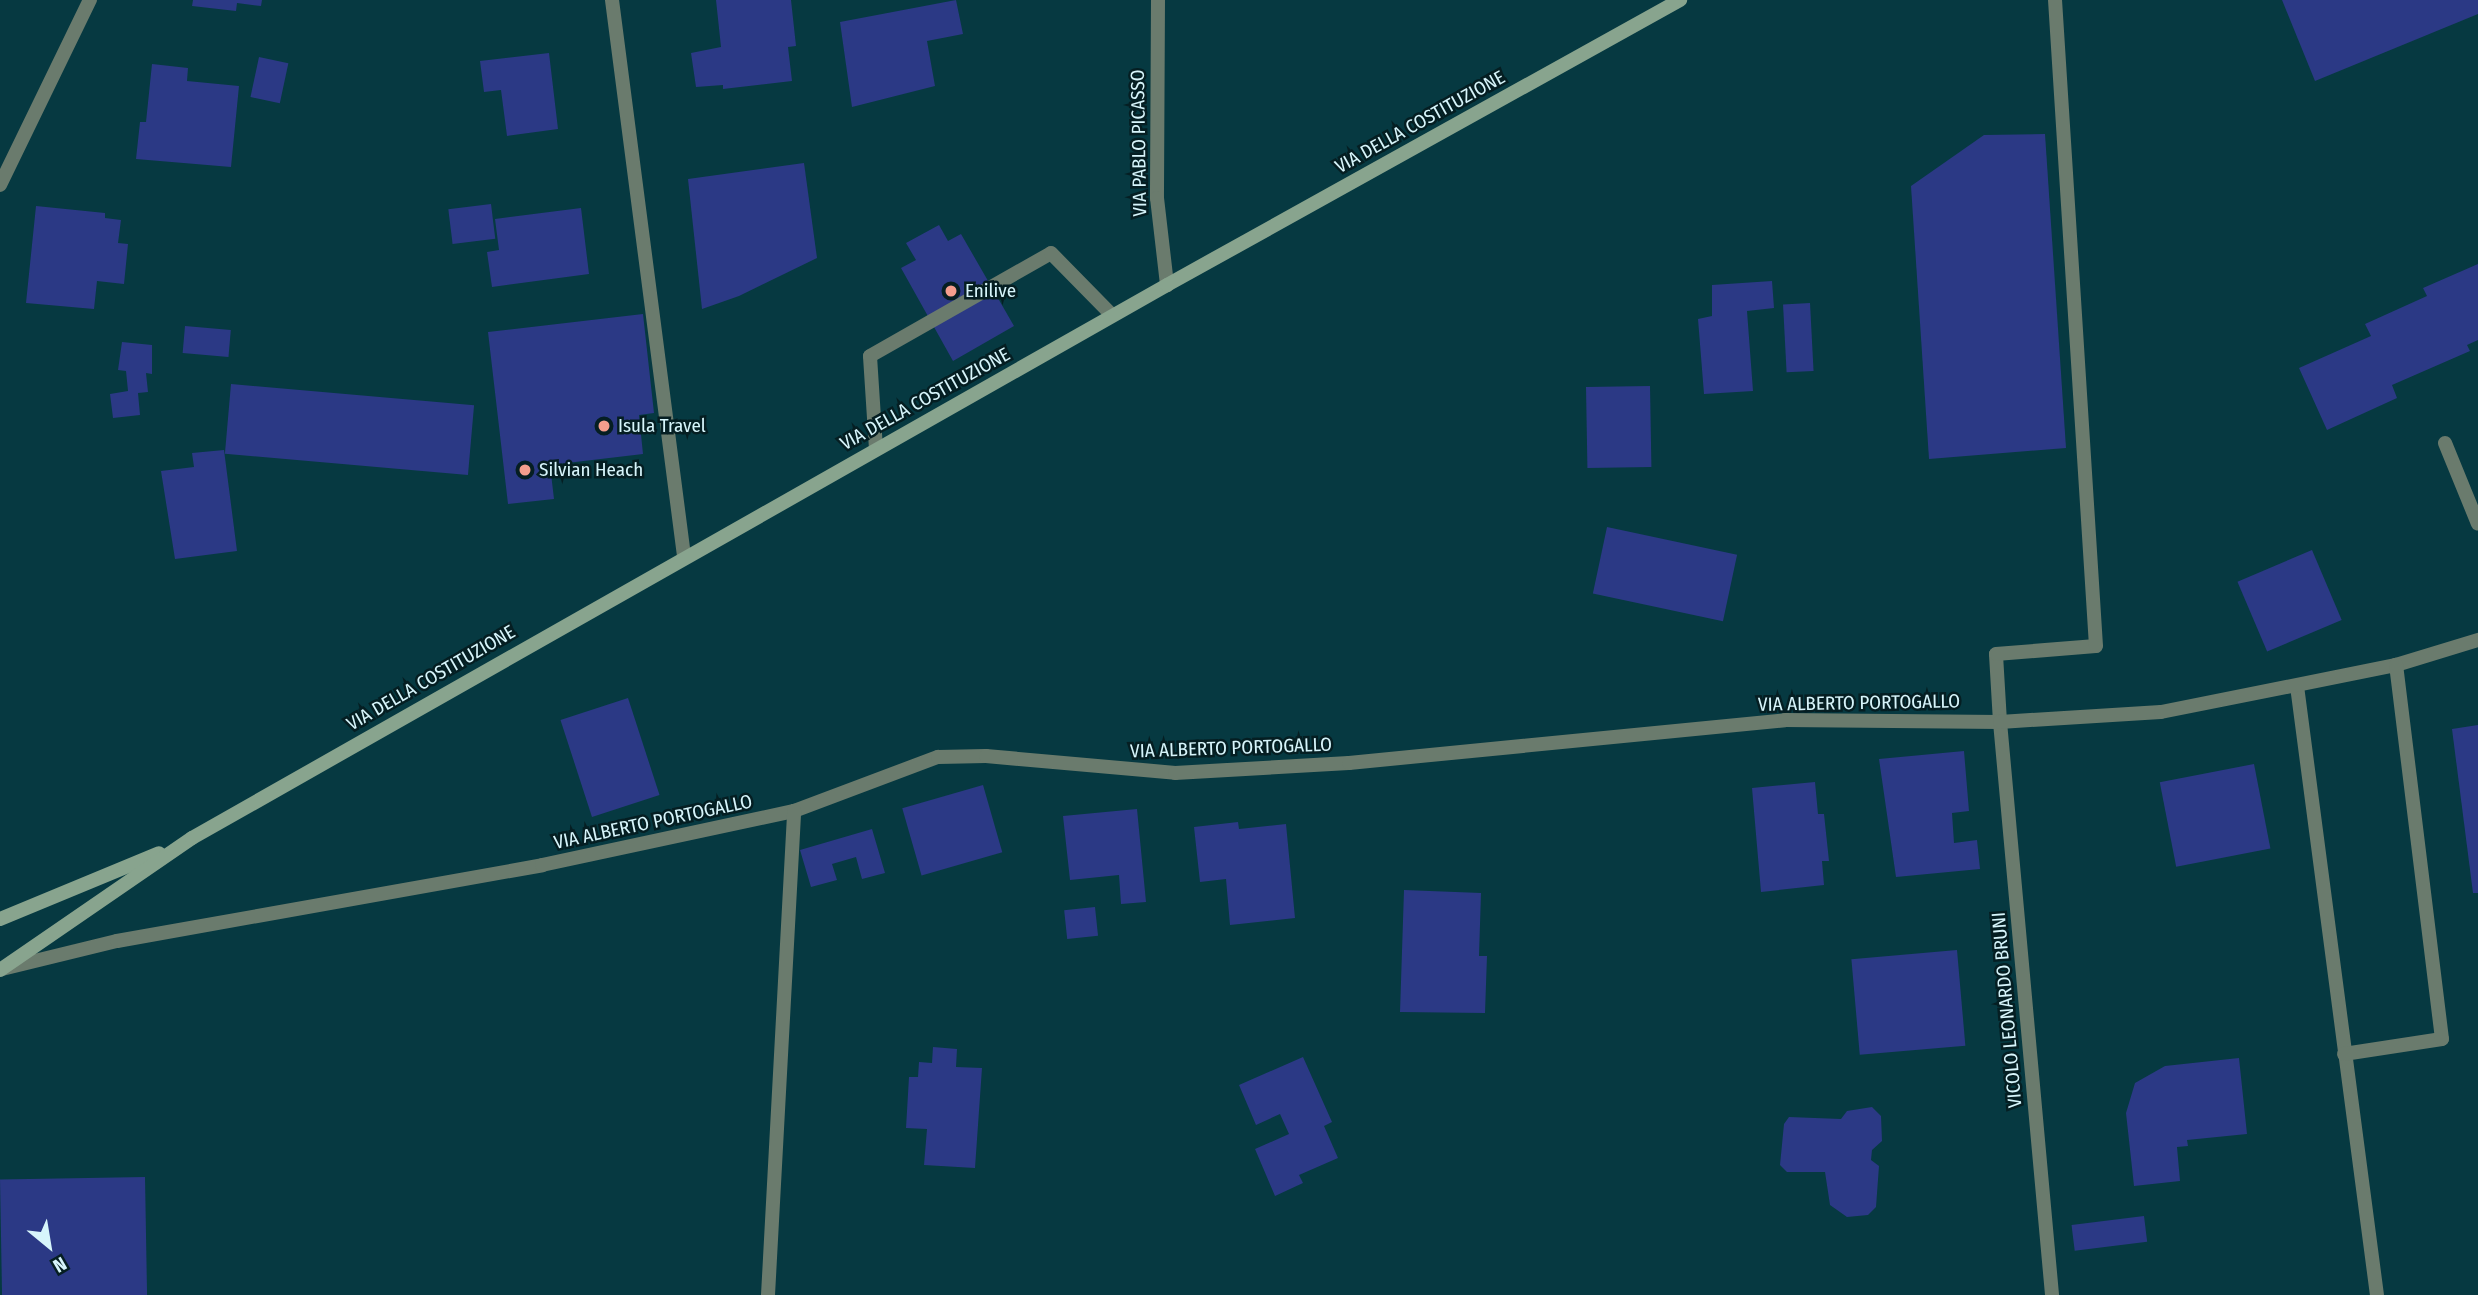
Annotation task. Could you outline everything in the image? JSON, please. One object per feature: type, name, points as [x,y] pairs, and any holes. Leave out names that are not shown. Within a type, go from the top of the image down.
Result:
[{"type":"main road","name":"VIA DELLA COSTITUZIONE","points":[[192,838],[684,556],[1680,0]]},
{"type":"main road","points":[[0,919],[192,838]]},
{"type":"main road","points":[[0,970],[192,838]]},
{"type":"street","points":[[0,185],[90,0]]},
{"type":"street","points":[[611,0],[684,556]]},
{"type":"street","name":"VIA PABLO PICASSO","points":[[1158,0],[1157,198],[1167,285]]},
{"type":"street","name":"VICOLO LEONARDO BRUNI","points":[[2052,1295],[1996,654],[2096,646],[2055,0]]},
{"type":"street","points":[[876,449],[870,356],[1051,253],[1112,315]]},
{"type":"street","points":[[2445,443],[2478,524]]},
{"type":"street","name":"VIA ALBERTO PORTOGALLO","points":[[0,970],[117,941],[542,865],[794,811],[938,757],[986,756],[1175,772],[1349,763],[1785,720],[2000,722],[2161,712],[2396,664],[2478,640]]},
{"type":"street","points":[[2344,1054],[2442,1039],[2396,664]]},
{"type":"street","points":[[2297,686],[2377,1295]]},
{"type":"street","points":[[768,1295],[794,811]]},
{"type":"building","points":[[193,0],[262,0],[261,6],[237,3],[236,11],[192,6]]},
{"type":"building","points":[[716,0],[791,0],[796,46],[788,47],[792,81],[723,89],[723,85],[696,87],[691,53],[721,47]]},
{"type":"building","points":[[956,0],[963,34],[927,41],[935,86],[852,107],[840,22]]},
{"type":"building","points":[[2282,0],[2478,0],[2478,14],[2315,81]]},
{"type":"building","points":[[549,53],[558,129],[507,136],[501,90],[484,92],[480,61]]},
{"type":"building","points":[[259,57],[288,63],[280,103],[250,97]]},
{"type":"building","points":[[152,64],[188,68],[187,81],[239,86],[231,167],[136,159],[140,122],[146,122]]},
{"type":"building","points":[[2045,134],[2066,448],[1929,459],[1911,186],[1984,135]]},
{"type":"building","points":[[804,163],[817,258],[739,296],[702,309],[688,179]]},
{"type":"building","points":[[491,204],[495,239],[453,244],[448,209]]},
{"type":"building","points":[[36,206],[105,213],[105,218],[121,220],[118,243],[128,244],[124,284],[97,281],[94,309],[26,303]]},
{"type":"building","points":[[581,208],[589,274],[492,287],[487,252],[499,250],[495,219]]},
{"type":"building","points":[[939,225],[948,241],[961,234],[1014,326],[953,361],[901,268],[916,260],[906,243]]},
{"type":"building","points":[[2478,264],[2478,340],[2467,345],[2470,351],[2392,385],[2397,398],[2327,430],[2299,368],[2371,336],[2365,324],[2427,296],[2423,288]]},
{"type":"building","points":[[1772,281],[1774,308],[1747,311],[1753,391],[1704,394],[1698,319],[1712,316],[1712,285]]},
{"type":"building","points":[[1810,303],[1814,371],[1787,372],[1783,304]]},
{"type":"building","points":[[643,314],[654,413],[639,415],[643,454],[550,465],[554,499],[508,504],[488,332]]},
{"type":"building","points":[[185,326],[231,330],[228,357],[183,353]]},
{"type":"building","points":[[122,342],[152,345],[152,374],[146,373],[148,392],[138,393],[140,415],[113,418],[110,394],[128,391],[126,371],[118,370]]},
{"type":"building","points":[[231,384],[474,405],[468,475],[225,454]]},
{"type":"building","points":[[1650,386],[1651,467],[1587,468],[1586,387]]},
{"type":"building","points":[[224,450],[237,551],[175,559],[161,471],[194,467],[192,453]]},
{"type":"building","points":[[1607,527],[1737,555],[1723,621],[1593,594]]},
{"type":"building","points":[[2312,550],[2342,620],[2267,652],[2237,582]]},
{"type":"building","points":[[628,698],[660,795],[592,817],[560,720]]},
{"type":"building","points":[[2478,725],[2478,893],[2473,893],[2452,729]]},
{"type":"building","points":[[1964,751],[1969,811],[1952,813],[1954,843],[1977,840],[1980,869],[1896,877],[1879,759]]},
{"type":"building","points":[[2254,764],[2270,848],[2176,867],[2160,782]]},
{"type":"building","points":[[1815,782],[1818,814],[1824,814],[1829,861],[1822,861],[1824,885],[1761,892],[1752,788]]},
{"type":"building","points":[[983,785],[1002,852],[922,875],[902,808]]},
{"type":"building","points":[[1137,809],[1146,902],[1121,904],[1119,875],[1070,880],[1063,816]]},
{"type":"building","points":[[1238,822],[1239,829],[1286,824],[1295,918],[1230,925],[1226,879],[1200,882],[1194,827]]},
{"type":"building","points":[[872,829],[885,873],[862,879],[856,857],[832,864],[837,880],[811,887],[800,850]]},
{"type":"building","points":[[1404,890],[1481,893],[1479,956],[1487,956],[1485,1013],[1400,1012]]},
{"type":"building","points":[[1095,907],[1098,936],[1067,939],[1064,910]]},
{"type":"building","points":[[1957,950],[1965,1046],[1860,1055],[1851,959]]},
{"type":"building","points":[[933,1047],[957,1049],[956,1067],[982,1068],[975,1168],[924,1165],[927,1129],[906,1128],[909,1077],[918,1077],[919,1062],[932,1063]]},
{"type":"building","points":[[1303,1057],[1332,1122],[1324,1126],[1338,1158],[1299,1175],[1303,1183],[1275,1196],[1255,1149],[1289,1134],[1280,1114],[1256,1125],[1239,1085]]},
{"type":"building","points":[[2239,1058],[2247,1134],[2187,1140],[2188,1146],[2177,1147],[2180,1181],[2134,1186],[2126,1113],[2135,1083],[2165,1066]]},
{"type":"building","points":[[1872,1107],[1881,1116],[1882,1141],[1872,1150],[1871,1160],[1879,1166],[1876,1207],[1868,1215],[1847,1217],[1830,1205],[1825,1172],[1787,1172],[1780,1165],[1784,1124],[1789,1117],[1841,1119],[1847,1111]]},
{"type":"building","points":[[145,1177],[147,1295],[2,1295],[0,1180]]},
{"type":"building","points":[[2144,1216],[2147,1242],[2075,1251],[2072,1225]]},
{"type":"place","name":"Enilive","points":[[951,291]]},
{"type":"place","name":"Isula Travel","points":[[604,426]]},
{"type":"place","name":"Silvian Heach","points":[[525,470]]}]
